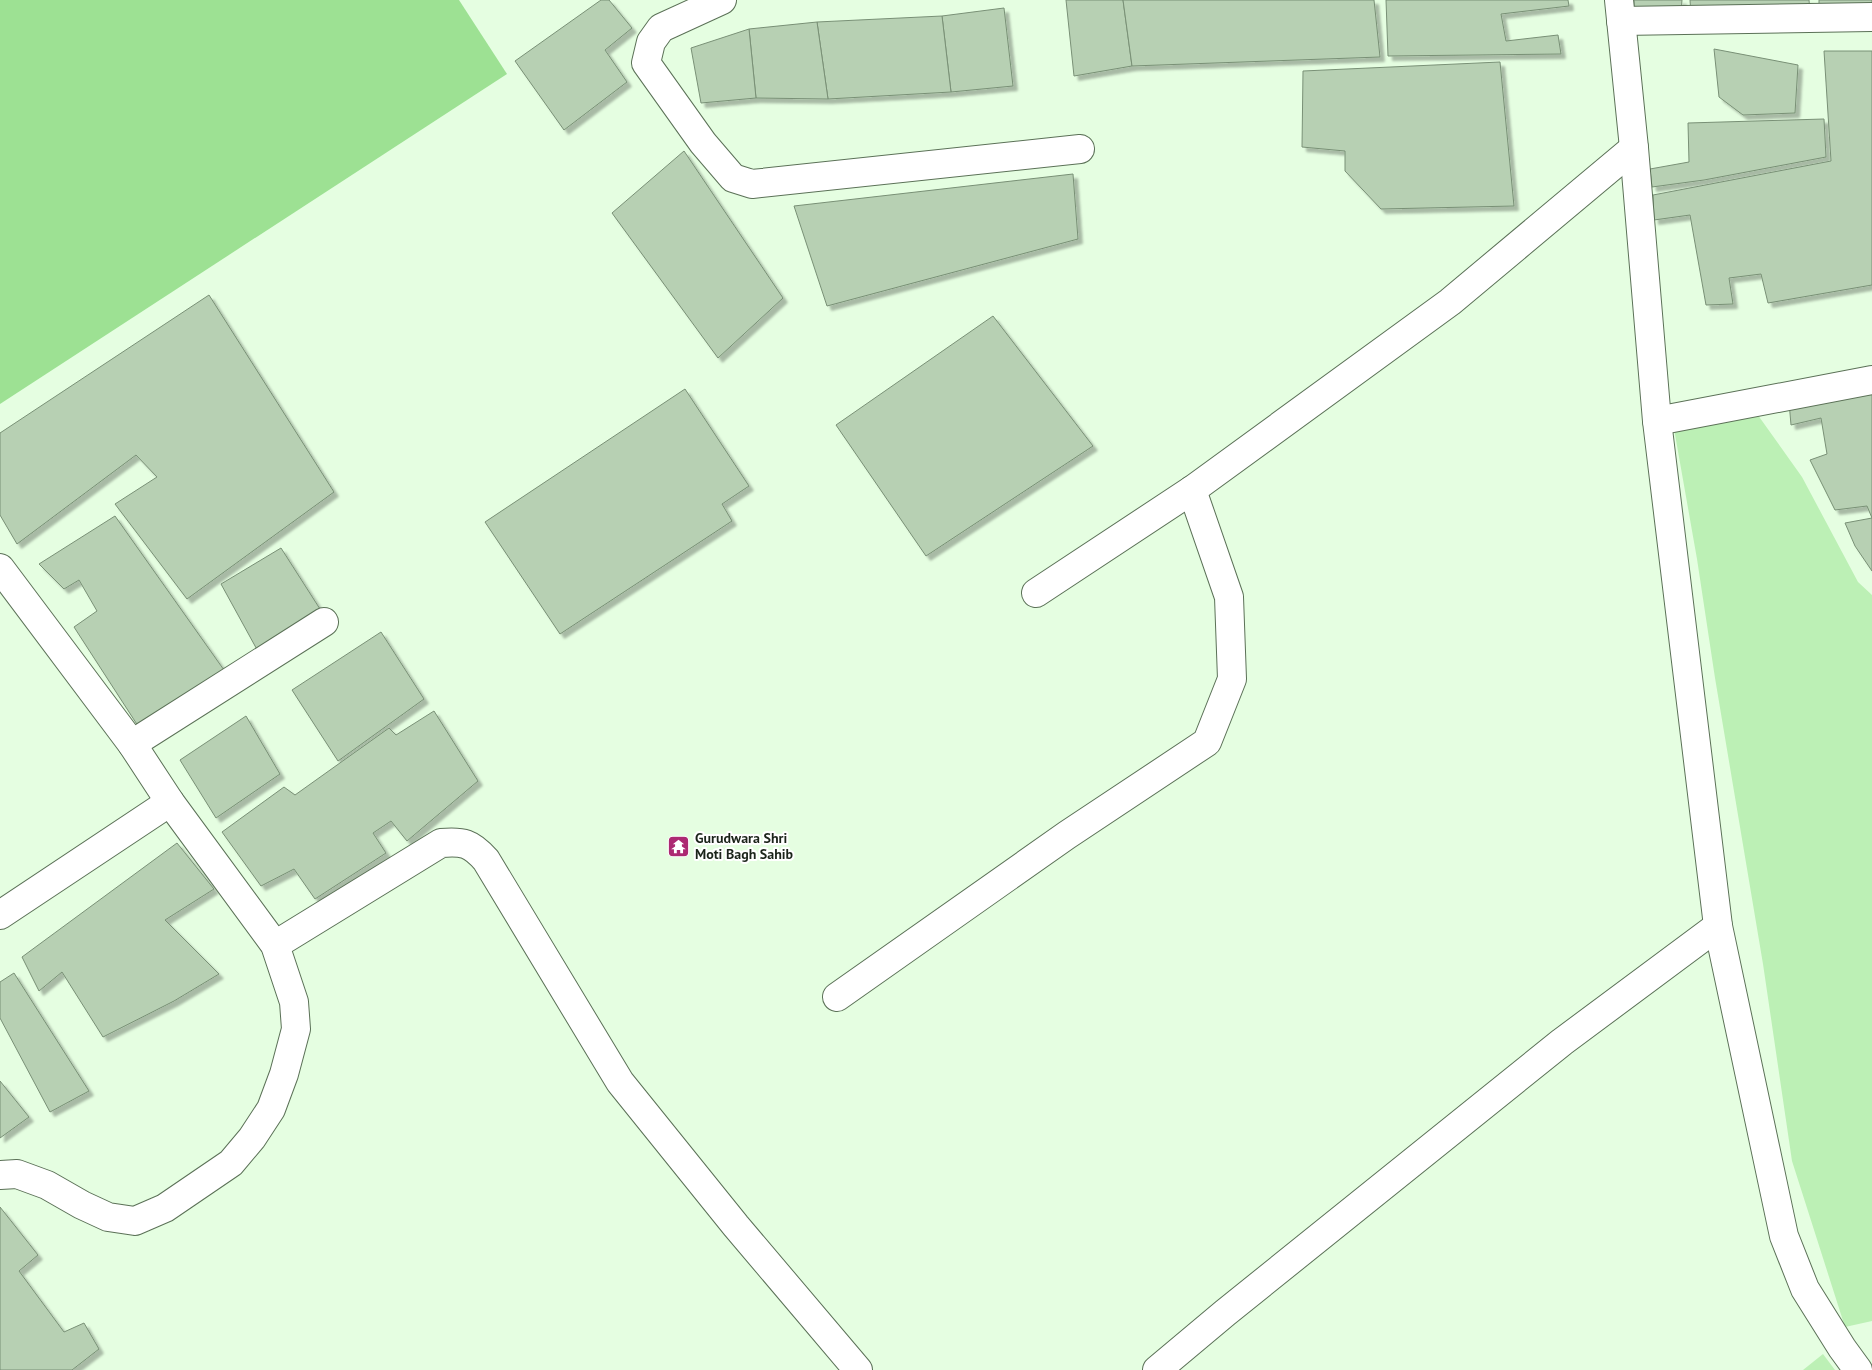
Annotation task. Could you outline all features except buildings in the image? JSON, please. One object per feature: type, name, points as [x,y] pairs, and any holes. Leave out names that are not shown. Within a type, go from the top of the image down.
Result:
[{"type":"street","points":[[722,0],[661,28],[651,42],[646,64],[702,143],[733,178],[752,184],[1080,149]]},
{"type":"street","points":[[1858,1370],[1805,1289],[1784,1236],[1718,926],[1656,421],[1634,148],[1620,10],[1872,17]]},
{"type":"street","points":[[1036,593],[1192,490],[1450,302],[1634,148]]},
{"type":"street","points":[[1656,421],[1872,380]]},
{"type":"street","points":[[837,996],[1068,835],[1207,742],[1232,679],[1229,597],[1192,490]]},
{"type":"street","points":[[0,568],[132,744],[170,802],[275,945],[294,1002],[296,1030],[284,1074],[270,1109],[252,1138],[231,1163],[165,1208],[135,1221],[108,1217],[47,1185],[18,1174],[0,1175]]},
{"type":"street","points":[[132,744],[324,622]]},
{"type":"street","points":[[0,915],[170,802]]},
{"type":"street","points":[[275,945],[441,844],[460,842],[477,850],[486,860],[620,1082],[736,1226],[858,1370]]},
{"type":"street","points":[[1157,1370],[1562,1042],[1718,926]]},
{"type":"shaded area","points":[[0,0],[459,0],[507,74],[0,404]]},
{"type":"shaded area","points":[[1750,404],[1802,477],[1858,582],[1872,595],[1872,1321],[1845,1327],[1792,1161],[1763,964],[1673,423]]},
{"type":"shaded area","points":[[1823,1354],[1835,1370],[1803,1370]]},
{"type":"place","name":"Gurudwara Shri Moti Bagh Sahib","points":[[679,846]]}]
